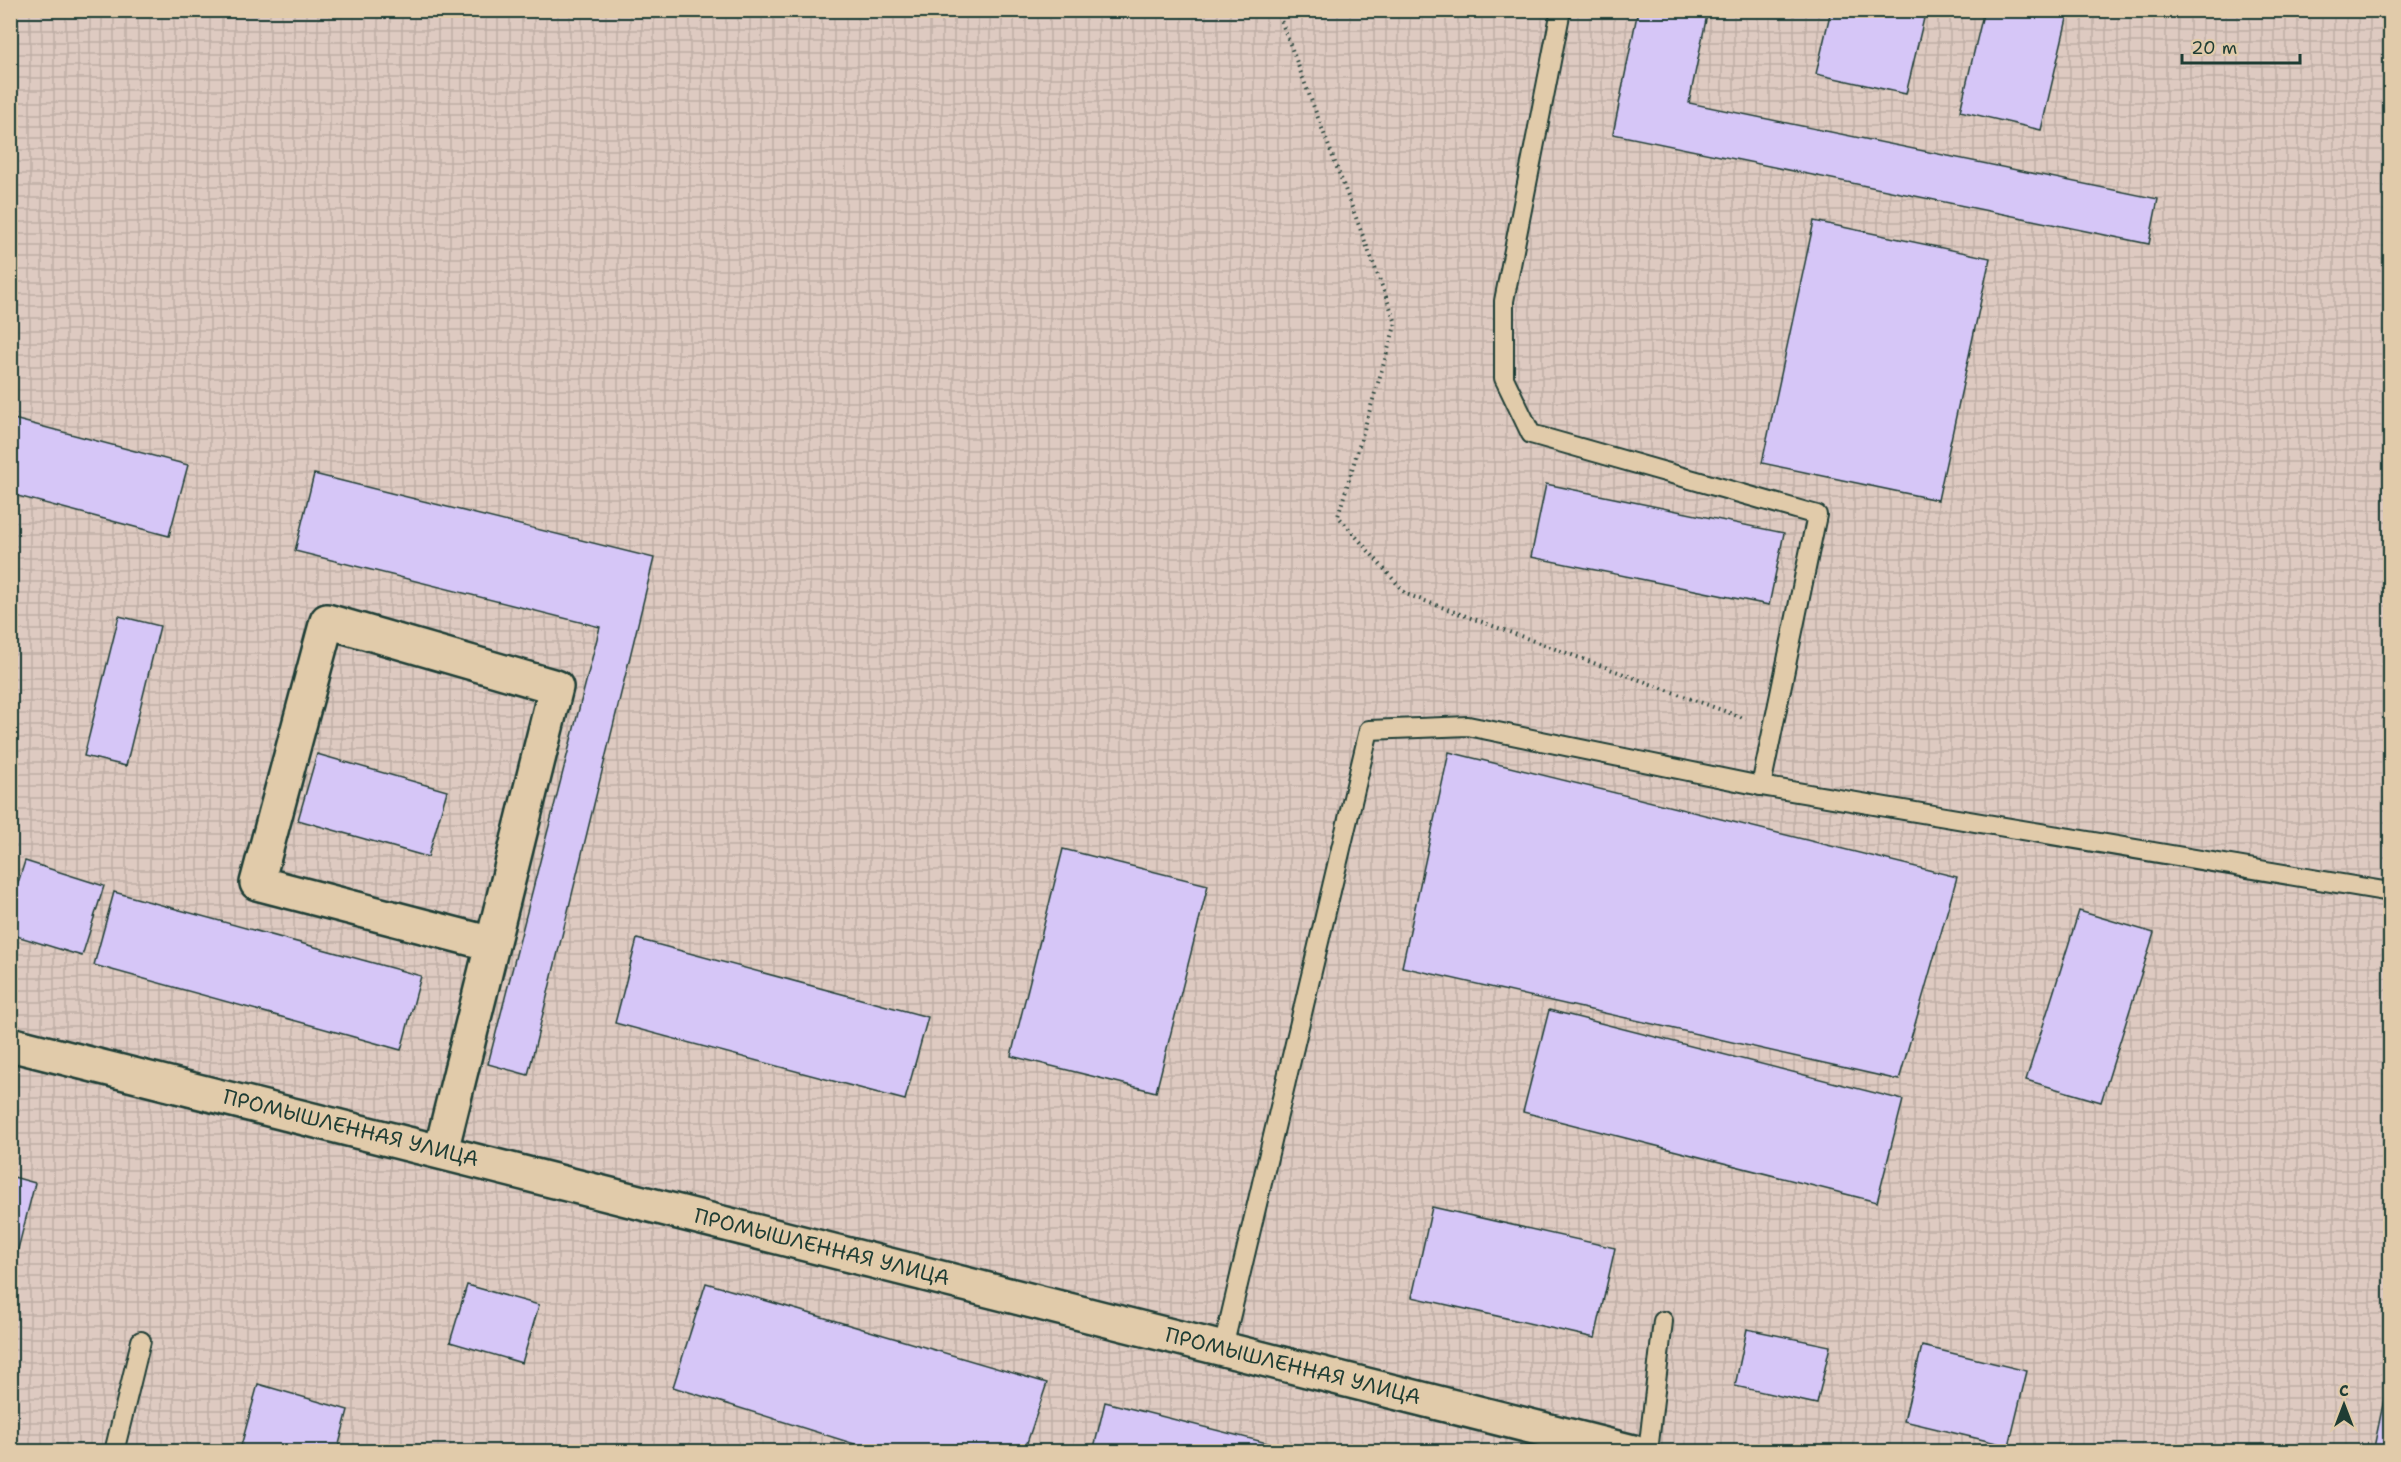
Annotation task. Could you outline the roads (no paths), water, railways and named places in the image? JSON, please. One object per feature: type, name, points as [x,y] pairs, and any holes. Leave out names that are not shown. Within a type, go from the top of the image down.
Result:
[{"type":"street","points":[[441,1151],[556,687],[327,621],[257,883],[492,944]]},
{"type":"street","name":"ПРОМЫШЛЕННАЯ УЛИЦА","points":[[10,1044],[1634,1452]]},
{"type":"lane","points":[[1561,10],[1504,301],[1504,378],[1531,434],[1817,515],[1761,786]]},
{"type":"lane","points":[[1223,1348],[1369,730],[1468,726],[1761,786],[2391,892]]},
{"type":"lane","points":[[1648,1452],[1663,1321]]},
{"type":"lane","points":[[114,1452],[141,1341]]}]
